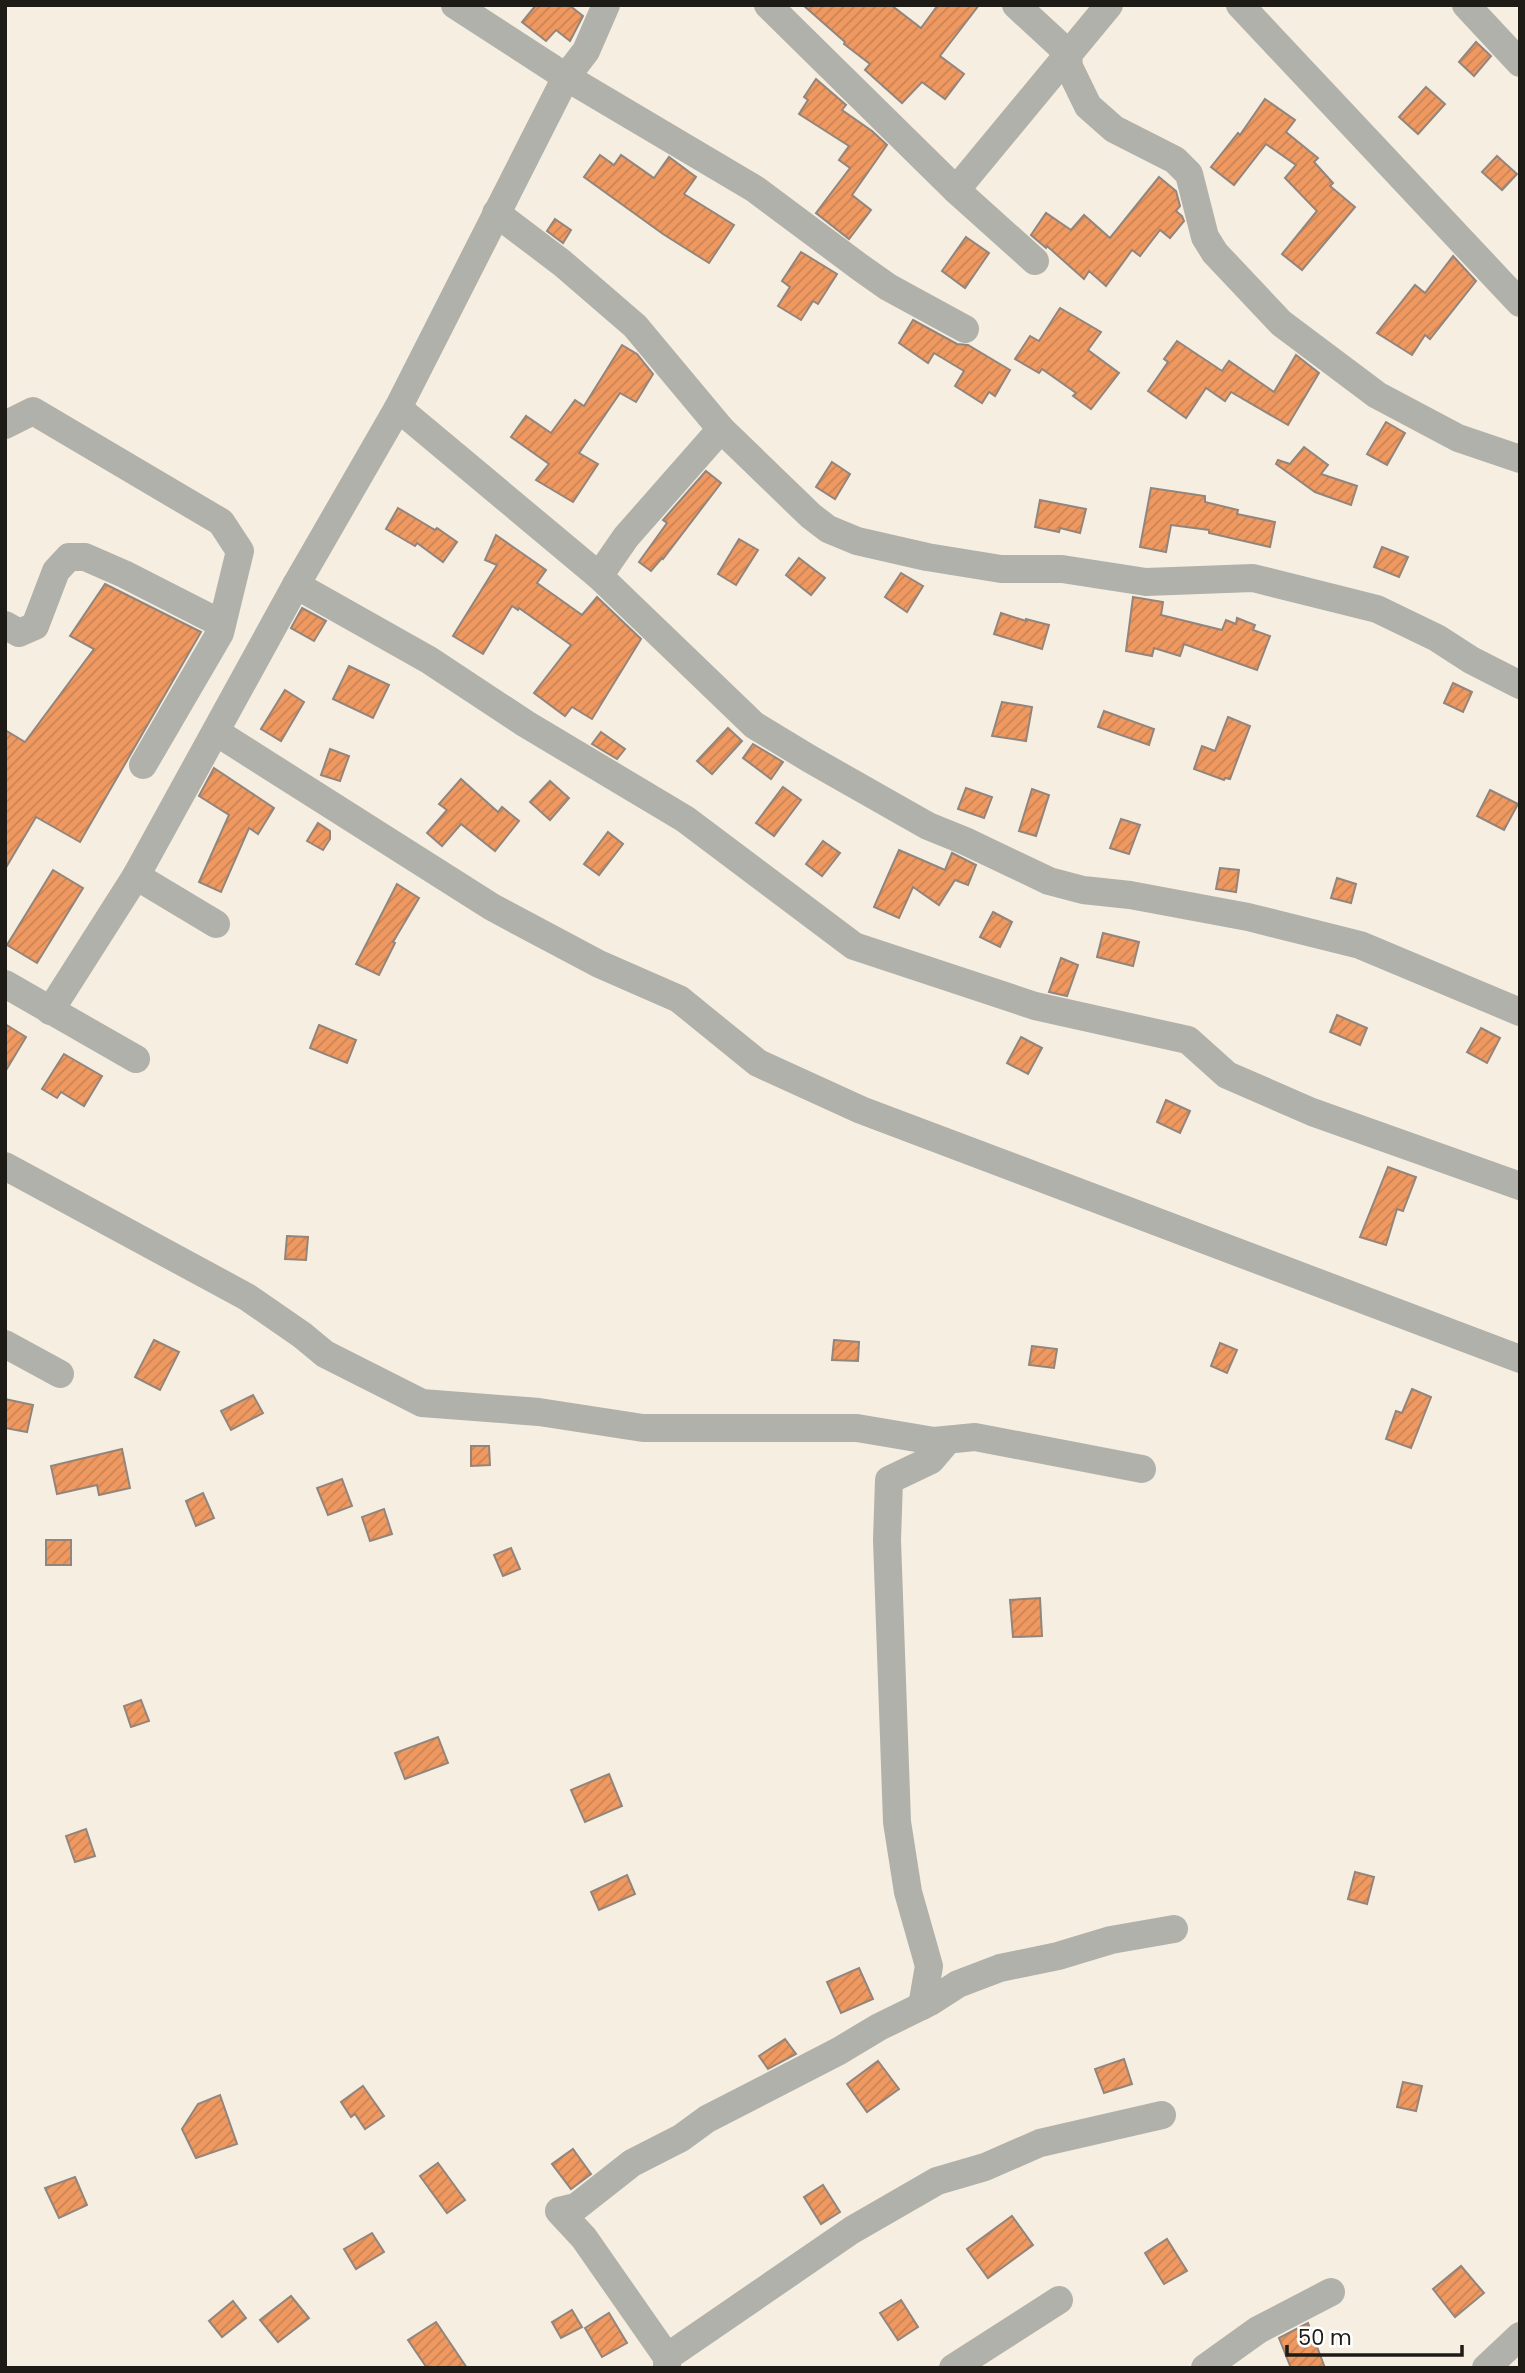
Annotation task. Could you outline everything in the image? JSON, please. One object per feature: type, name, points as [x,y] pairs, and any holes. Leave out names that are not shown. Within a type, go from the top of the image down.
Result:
[{"type":"street","points":[[455,5],[566,77],[755,189],[888,287],[965,329]]},
{"type":"street","points":[[50,1011],[136,876],[296,585],[398,408],[566,77],[586,51],[606,5]]},
{"type":"street","points":[[768,5],[956,190],[1035,261]]},
{"type":"street","points":[[1016,5],[1068,53],[1069,67],[1088,106],[1114,129],[1175,160],[1189,174],[1205,237],[1215,253],[1281,323],[1377,395],[1458,438],[1520,459]]},
{"type":"street","points":[[956,190],[1109,5]]},
{"type":"street","points":[[1240,5],[1520,303]]},
{"type":"street","points":[[1466,5],[1520,63]]},
{"type":"street","points":[[496,213],[562,263],[635,326],[721,429],[811,516],[828,528],[857,541],[927,557],[1000,569],[1062,569],[1146,582],[1253,578],[1377,609],[1437,638],[1471,660],[1520,685]]},
{"type":"street","points":[[398,408],[599,576],[754,724],[928,826],[1049,881],[1083,890],[1130,895],[1248,917],[1360,945],[1520,1012]]},
{"type":"street","points":[[5,425],[33,411],[221,522],[240,551],[220,633],[143,765]]},
{"type":"street","points":[[599,576],[626,537],[721,429]]},
{"type":"street","points":[[5,625],[19,633],[35,626],[56,571],[69,557],[85,557],[124,574],[222,624]]},
{"type":"street","points":[[296,585],[429,660],[526,724],[685,819],[854,946],[1035,1006],[1188,1040],[1227,1075],[1312,1112],[1520,1186]]},
{"type":"street","points":[[216,732],[492,907],[599,964],[678,999],[758,1063],[861,1110],[1520,1359]]},
{"type":"street","points":[[136,876],[216,924]]},
{"type":"street","points":[[5,984],[136,1059]]},
{"type":"street","points":[[5,1166],[247,1297],[325,1354],[422,1403],[538,1412],[643,1428],[722,1426],[857,1429],[934,1441],[975,1437],[1142,1469]]},
{"type":"street","points":[[5,1344],[60,1374]]},
{"type":"street","points":[[922,2006],[929,1966],[908,1892],[897,1822],[887,1540],[889,1480],[931,1460],[948,1440]]},
{"type":"street","points":[[1161,2115],[1040,2143],[985,2167],[937,2181],[852,2230],[667,2363],[584,2238],[559,2211],[576,2207],[632,2163],[681,2138],[707,2119],[773,2087],[958,1984],[1000,1968],[1058,1956],[1111,1940],[1174,1929]]},
{"type":"street","points":[[1205,2368],[1258,2330],[1331,2292]]},
{"type":"street","points":[[953,2368],[1059,2300]]},
{"type":"street","points":[[1486,2368],[1520,2336]]},
{"type":"building","points":[[536,5],[569,5],[583,16],[570,41],[556,30],[546,41],[522,22]]},
{"type":"building","points":[[803,5],[891,5],[921,28],[938,5],[979,5],[940,56],[964,74],[945,99],[922,82],[902,103],[865,70],[870,64],[844,44],[845,42]]},
{"type":"building","points":[[1476,42],[1491,56],[1474,76],[1459,62]]},
{"type":"building","points":[[816,79],[846,105],[842,110],[887,145],[852,195],[871,210],[849,239],[816,213],[850,168],[839,160],[849,146],[799,114],[808,100],[804,97]]},
{"type":"building","points":[[1426,87],[1445,104],[1418,134],[1399,117]]},
{"type":"building","points":[[1265,99],[1295,120],[1286,132],[1318,158],[1314,162],[1333,183],[1330,186],[1355,207],[1302,270],[1282,254],[1317,211],[1285,178],[1296,165],[1266,144],[1234,185],[1211,167],[1238,133],[1240,135]]},
{"type":"building","points":[[600,155],[614,165],[621,155],[654,178],[669,157],[696,177],[684,194],[734,225],[709,263],[663,234],[584,177]]},
{"type":"building","points":[[1497,156],[1517,174],[1502,190],[1482,172]]},
{"type":"building","points":[[1159,177],[1176,191],[1180,206],[1176,211],[1184,221],[1170,238],[1160,230],[1140,256],[1132,250],[1106,286],[1089,271],[1084,279],[1031,235],[1046,213],[1071,230],[1084,215],[1110,238]]},
{"type":"building","points":[[555,219],[571,230],[563,243],[547,231]]},
{"type":"building","points":[[966,237],[989,253],[965,288],[942,271]]},
{"type":"building","points":[[801,252],[837,274],[818,304],[813,301],[801,320],[778,306],[790,287],[782,281]]},
{"type":"building","points":[[1453,256],[1476,281],[1430,339],[1425,335],[1412,355],[1377,333],[1415,285],[1425,293]]},
{"type":"building","points":[[1060,308],[1101,332],[1088,350],[1119,373],[1091,409],[1073,396],[1076,393],[1042,369],[1039,373],[1015,359],[1030,336],[1039,341]]},
{"type":"building","points":[[913,320],[957,344],[968,345],[1010,370],[995,396],[989,392],[982,403],[955,386],[964,371],[934,353],[928,363],[899,343]]},
{"type":"building","points":[[1177,341],[1222,371],[1229,361],[1274,392],[1296,355],[1319,373],[1288,425],[1231,392],[1225,401],[1206,388],[1186,418],[1148,391],[1168,362],[1164,359]]},
{"type":"building","points":[[622,345],[637,354],[653,374],[636,402],[620,393],[579,453],[598,464],[573,502],[536,480],[549,464],[511,437],[526,416],[551,433],[575,400],[584,406]]},
{"type":"building","points":[[1386,422],[1405,433],[1387,465],[1367,454]]},
{"type":"building","points":[[1304,447],[1328,465],[1321,474],[1357,486],[1351,505],[1315,492],[1276,464],[1278,460],[1290,464]]},
{"type":"building","points":[[832,462],[850,474],[835,499],[816,487]]},
{"type":"building","points":[[706,471],[721,483],[651,571],[639,562],[667,523],[663,520]]},
{"type":"building","points":[[1151,488],[1205,496],[1205,502],[1238,510],[1237,514],[1275,522],[1270,547],[1209,533],[1209,530],[1171,525],[1166,552],[1140,547]]},
{"type":"building","points":[[1040,500],[1086,509],[1080,533],[1060,528],[1059,532],[1035,527]]},
{"type":"building","points":[[398,508],[435,530],[437,528],[457,542],[443,562],[417,543],[415,546],[386,529]]},
{"type":"building","points":[[496,535],[546,570],[537,583],[582,615],[597,597],[641,639],[592,719],[572,707],[565,716],[534,693],[571,645],[519,608],[518,610],[512,606],[483,654],[453,636],[497,565],[485,560]]},
{"type":"building","points":[[739,539],[758,550],[736,585],[718,574]]},
{"type":"building","points":[[1382,547],[1408,557],[1399,577],[1374,567]]},
{"type":"building","points":[[799,558],[825,578],[811,595],[786,575]]},
{"type":"building","points":[[901,573],[923,586],[907,612],[885,597]]},
{"type":"building","points":[[105,584],[201,632],[80,842],[36,817],[5,869],[5,730],[25,742],[94,649],[70,636]]},
{"type":"building","points":[[1133,597],[1163,602],[1161,615],[1222,630],[1226,620],[1236,624],[1237,618],[1255,625],[1253,630],[1270,636],[1257,670],[1184,644],[1180,656],[1154,648],[1152,656],[1126,651]]},
{"type":"building","points":[[302,608],[326,621],[314,641],[291,628]]},
{"type":"building","points":[[1001,613],[1049,625],[1042,649],[994,634]]},
{"type":"building","points":[[349,666],[389,685],[373,718],[333,699]]},
{"type":"building","points":[[1453,683],[1472,692],[1463,712],[1444,703]]},
{"type":"building","points":[[285,690],[304,702],[281,741],[261,729]]},
{"type":"building","points":[[1002,702],[1032,707],[1026,741],[992,736]]},
{"type":"building","points":[[1104,711],[1154,729],[1149,745],[1098,727]]},
{"type":"building","points":[[1228,717],[1250,726],[1230,779],[1224,780],[1194,769],[1202,746],[1215,751]]},
{"type":"building","points":[[728,728],[742,741],[712,774],[697,761]]},
{"type":"building","points":[[601,732],[625,749],[617,759],[592,744]]},
{"type":"building","points":[[753,744],[783,762],[771,779],[743,758]]},
{"type":"building","points":[[330,749],[349,756],[340,781],[321,775]]},
{"type":"building","points":[[214,768],[274,808],[258,834],[249,828],[221,892],[199,882],[229,815],[199,796]]},
{"type":"building","points":[[461,779],[498,812],[502,807],[519,821],[495,851],[461,824],[442,846],[427,833],[447,810],[439,804]]},
{"type":"building","points":[[550,781],[569,798],[550,820],[530,802]]},
{"type":"building","points":[[783,787],[801,800],[774,836],[756,823]]},
{"type":"building","points":[[966,788],[992,797],[984,818],[958,809]]},
{"type":"building","points":[[1032,789],[1049,795],[1036,836],[1019,831]]},
{"type":"building","points":[[1490,790],[1518,804],[1504,830],[1477,816]]},
{"type":"building","points":[[1121,819],[1140,825],[1129,854],[1110,848]]},
{"type":"building","points":[[318,823],[330,831],[330,839],[323,850],[307,841]]},
{"type":"building","points":[[608,832],[623,844],[599,875],[584,864]]},
{"type":"building","points":[[823,841],[840,853],[822,876],[806,864]]},
{"type":"building","points":[[899,850],[945,870],[952,853],[976,865],[968,885],[955,880],[939,905],[913,887],[899,918],[874,907]]},
{"type":"building","points":[[1220,868],[1239,870],[1236,892],[1216,889]]},
{"type":"building","points":[[53,870],[83,888],[37,963],[7,945]]},
{"type":"building","points":[[1337,878],[1356,884],[1351,903],[1331,898]]},
{"type":"building","points":[[397,884],[419,898],[393,942],[395,943],[379,975],[356,964]]},
{"type":"building","points":[[993,912],[1012,922],[1000,947],[980,937]]},
{"type":"building","points":[[1103,933],[1139,942],[1133,966],[1097,957]]},
{"type":"building","points":[[1061,958],[1078,965],[1067,996],[1049,992]]},
{"type":"building","points":[[1337,1015],[1367,1028],[1360,1045],[1330,1032]]},
{"type":"building","points":[[5,1024],[26,1037],[5,1072]]},
{"type":"building","points":[[319,1025],[356,1040],[347,1063],[310,1048]]},
{"type":"building","points":[[1481,1028],[1500,1038],[1487,1063],[1467,1052]]},
{"type":"building","points":[[1021,1037],[1042,1048],[1028,1074],[1007,1063]]},
{"type":"building","points":[[64,1054],[102,1076],[84,1106],[61,1092],[57,1098],[42,1089]]},
{"type":"building","points":[[1166,1100],[1190,1111],[1180,1133],[1157,1122]]},
{"type":"building","points":[[1388,1167],[1416,1177],[1403,1211],[1397,1209],[1386,1245],[1360,1237]]},
{"type":"building","points":[[287,1236],[308,1237],[306,1260],[285,1259]]},
{"type":"building","points":[[154,1340],[179,1352],[160,1390],[135,1377]]},
{"type":"building","points":[[834,1340],[859,1342],[858,1361],[832,1360]]},
{"type":"building","points":[[1220,1343],[1237,1350],[1227,1373],[1211,1366]]},
{"type":"building","points":[[1032,1346],[1057,1349],[1054,1368],[1029,1365]]},
{"type":"building","points":[[1412,1389],[1431,1397],[1411,1448],[1386,1439],[1396,1411],[1402,1413]]},
{"type":"building","points":[[253,1395],[263,1413],[231,1430],[221,1411]]},
{"type":"building","points":[[5,1399],[33,1405],[27,1432],[5,1428]]},
{"type":"building","points":[[471,1446],[489,1446],[490,1465],[471,1466]]},
{"type":"building","points":[[122,1449],[130,1488],[99,1495],[97,1485],[57,1494],[51,1466]]},
{"type":"building","points":[[342,1479],[352,1506],[328,1515],[317,1488]]},
{"type":"building","points":[[203,1493],[214,1518],[196,1526],[186,1501]]},
{"type":"building","points":[[384,1509],[392,1534],[370,1541],[362,1517]]},
{"type":"building","points":[[46,1540],[71,1540],[71,1565],[46,1565]]},
{"type":"building","points":[[511,1548],[520,1569],[503,1576],[494,1555]]},
{"type":"building","points":[[1040,1598],[1042,1636],[1013,1637],[1010,1600]]},
{"type":"building","points":[[141,1700],[149,1721],[131,1727],[124,1706]]},
{"type":"building","points":[[438,1737],[448,1763],[405,1779],[395,1753]]},
{"type":"building","points":[[609,1774],[622,1806],[585,1822],[571,1790]]},
{"type":"building","points":[[86,1829],[95,1856],[75,1862],[66,1836]]},
{"type":"building","points":[[1355,1872],[1374,1877],[1367,1904],[1348,1899]]},
{"type":"building","points":[[627,1875],[635,1894],[599,1910],[591,1892]]},
{"type":"building","points":[[859,1968],[873,1999],[841,2013],[827,1982]]},
{"type":"building","points":[[785,2039],[796,2054],[768,2069],[759,2056]]},
{"type":"building","points":[[1124,2059],[1132,2084],[1104,2093],[1095,2069]]},
{"type":"building","points":[[878,2061],[899,2089],[867,2112],[847,2084]]},
{"type":"building","points":[[1403,2082],[1422,2086],[1416,2111],[1397,2107]]},
{"type":"building","points":[[363,2086],[384,2116],[365,2129],[355,2114],[351,2117],[341,2102]]},
{"type":"building","points":[[220,2095],[237,2144],[196,2158],[182,2129],[198,2104]]},
{"type":"building","points":[[573,2149],[591,2174],[571,2189],[552,2164]]},
{"type":"building","points":[[438,2163],[465,2200],[447,2213],[420,2176]]},
{"type":"building","points":[[75,2177],[87,2205],[59,2218],[45,2188]]},
{"type":"building","points":[[823,2185],[840,2212],[821,2224],[804,2197]]},
{"type":"building","points":[[1012,2216],[1033,2245],[988,2278],[967,2249]]},
{"type":"building","points":[[372,2233],[384,2252],[356,2269],[344,2249]]},
{"type":"building","points":[[1167,2239],[1187,2271],[1164,2284],[1145,2253]]},
{"type":"building","points":[[1461,2266],[1484,2293],[1455,2317],[1433,2289]]},
{"type":"building","points":[[291,2296],[309,2318],[278,2342],[260,2320]]},
{"type":"building","points":[[901,2300],[918,2327],[898,2340],[880,2313]]},
{"type":"building","points":[[233,2301],[246,2318],[222,2337],[209,2321]]},
{"type":"building","points":[[572,2310],[582,2327],[561,2338],[552,2322]]},
{"type":"building","points":[[609,2313],[627,2343],[602,2357],[585,2328]]},
{"type":"building","points":[[436,2322],[467,2368],[427,2368],[408,2340]]},
{"type":"building","points":[[1308,2323],[1325,2368],[1291,2368],[1279,2338]]}]
